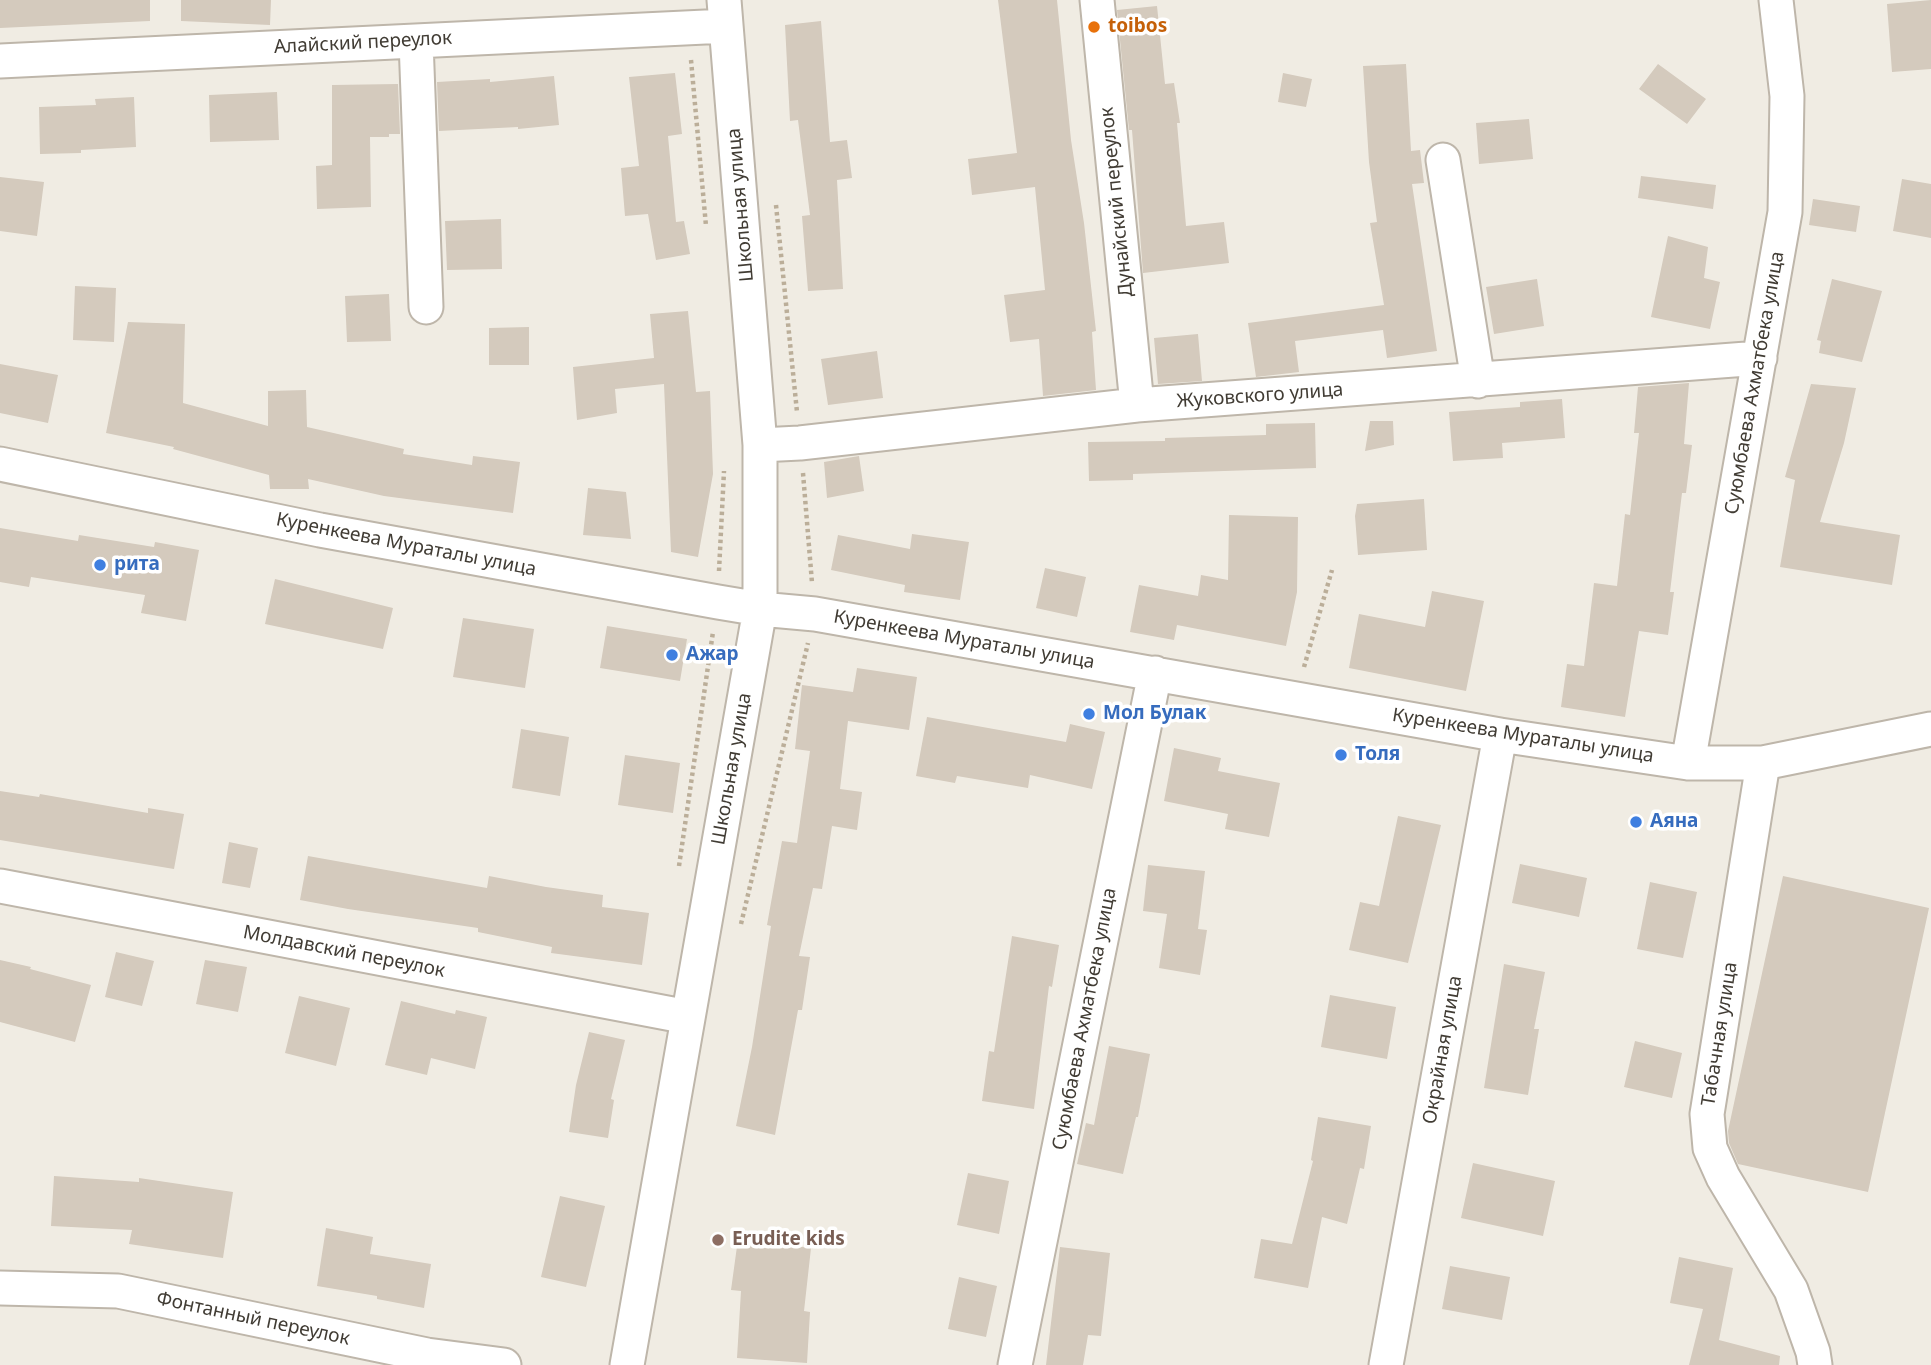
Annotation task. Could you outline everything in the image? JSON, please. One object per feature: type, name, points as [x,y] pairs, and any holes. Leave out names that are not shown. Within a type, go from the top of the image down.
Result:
[{"type":"street","name":"Дунайский переулок","points":[[1097,0],[1137,405]]},
{"type":"street","name":"Суюмбаева Ахматбека улица","points":[[1688,762],[1785,212],[1787,96],[1776,0]]},
{"type":"street","name":"Алайский переулок","points":[[0,61],[688,28],[725,13]]},
{"type":"street","name":"Школьная улица","points":[[627,1365],[760,609],[760,445],[725,13]]},
{"type":"street","points":[[416,41],[426,307]]},
{"type":"street","points":[[1443,160],[1478,381]]},
{"type":"street","name":"Жуковского улица","points":[[760,445],[800,443],[1137,405],[1760,358]]},
{"type":"street","name":"Куренкеева Мураталы улица","points":[[0,464],[320,530],[718,602],[815,614],[1500,735],[1688,762],[1763,763],[1931,729]]},
{"type":"street","name":"Суюмбаева Ахматбека улица","points":[[1014,1365],[1155,673]]},
{"type":"street","name":"Окрайная улица","points":[[1386,1365],[1500,735]]},
{"type":"street","name":"Табачная улица","points":[[1763,763],[1707,1114],[1710,1148],[1723,1177],[1791,1290],[1815,1365]]},
{"type":"street","name":"Молдавский переулок","points":[[0,886],[688,1017]]},
{"type":"street","name":"Фонтанный переулок","points":[[0,1288],[118,1291],[427,1355],[504,1365]]},
{"type":"path","points":[[688,28],[707,233]]},
{"type":"path","points":[[677,875],[718,602],[725,466]]},
{"type":"path","points":[[1295,698],[1332,570]]},
{"type":"building","points":[[0,0],[150,0],[150,21],[0,28]]},
{"type":"building","points":[[181,0],[271,0],[270,25],[181,21]]},
{"type":"building","points":[[998,0],[1057,0],[1071,140],[1084,223],[1096,331],[1092,332],[1096,390],[1043,396],[1039,339],[1010,342],[1004,295],[1045,290],[1035,187],[972,195],[968,159],[1017,153]]},
{"type":"building","points":[[1931,0],[1931,69],[1892,72],[1887,4]]},
{"type":"building","points":[[1157,6],[1165,84],[1174,83],[1180,123],[1177,123],[1186,226],[1224,222],[1229,263],[1143,273],[1132,130],[1129,130],[1117,10]]},
{"type":"building","points":[[821,21],[830,142],[847,140],[852,178],[837,180],[843,289],[808,291],[802,216],[810,215],[798,120],[790,121],[785,25]]},
{"type":"building","points":[[1406,64],[1411,151],[1420,150],[1424,183],[1412,184],[1437,351],[1387,358],[1383,330],[1295,341],[1299,372],[1256,377],[1248,323],[1384,305],[1370,223],[1377,222],[1369,162],[1363,66]]},
{"type":"building","points":[[1658,64],[1706,99],[1687,124],[1639,89]]},
{"type":"building","points":[[675,73],[682,134],[668,136],[676,222],[684,221],[690,254],[656,260],[648,214],[625,216],[621,168],[639,166],[629,77]]},
{"type":"building","points":[[1283,73],[1312,79],[1306,107],[1278,102]]},
{"type":"building","points":[[554,76],[559,125],[439,131],[437,82],[490,79],[490,82]]},
{"type":"building","points":[[398,84],[400,134],[370,137],[371,207],[317,209],[316,166],[332,165],[332,85]]},
{"type":"building","points":[[277,92],[279,140],[210,142],[209,95]]},
{"type":"building","points":[[134,97],[136,147],[40,154],[39,107],[96,105],[95,99]]},
{"type":"building","points":[[1529,119],[1533,159],[1479,164],[1476,123]]},
{"type":"building","points":[[1641,176],[1716,185],[1713,209],[1638,198]]},
{"type":"building","points":[[0,177],[44,182],[37,236],[0,231]]},
{"type":"building","points":[[1902,179],[1931,184],[1931,238],[1893,231]]},
{"type":"building","points":[[1813,199],[1860,206],[1856,232],[1809,225]]},
{"type":"building","points":[[501,219],[502,269],[447,270],[445,221]]},
{"type":"building","points":[[1668,236],[1708,247],[1704,278],[1720,282],[1710,329],[1651,317]]},
{"type":"building","points":[[1537,279],[1544,326],[1494,334],[1486,287]]},
{"type":"building","points":[[1832,279],[1882,291],[1862,362],[1819,353],[1821,341],[1817,340]]},
{"type":"building","points":[[75,286],[116,288],[114,342],[73,340]]},
{"type":"building","points":[[389,294],[391,341],[347,342],[345,296]]},
{"type":"building","points":[[688,311],[696,392],[710,391],[713,474],[698,557],[671,552],[664,384],[615,389],[617,413],[577,420],[573,367],[654,358],[650,314]]},
{"type":"building","points":[[128,322],[185,324],[183,403],[268,426],[268,391],[306,390],[307,427],[404,449],[403,454],[472,465],[473,456],[520,462],[513,513],[384,496],[308,479],[309,489],[270,489],[269,475],[173,449],[174,447],[106,433]]},
{"type":"building","points":[[529,327],[529,365],[489,365],[489,328]]},
{"type":"building","points":[[1198,334],[1202,381],[1158,384],[1154,338]]},
{"type":"building","points":[[877,351],[883,398],[828,405],[821,359]]},
{"type":"building","points":[[0,364],[58,375],[48,423],[0,413]]},
{"type":"building","points":[[1689,383],[1684,444],[1692,445],[1686,493],[1682,493],[1670,592],[1674,592],[1668,635],[1639,631],[1625,717],[1561,707],[1567,664],[1584,666],[1594,583],[1617,586],[1625,514],[1630,515],[1639,433],[1634,433],[1638,387]]},
{"type":"building","points":[[1811,384],[1856,388],[1844,443],[1820,522],[1900,535],[1892,585],[1780,567],[1795,480],[1785,477]]},
{"type":"building","points":[[1562,399],[1565,438],[1502,443],[1503,458],[1453,461],[1449,412],[1520,407],[1520,402]]},
{"type":"building","points":[[1370,421],[1393,421],[1394,445],[1365,451]]},
{"type":"building","points":[[1315,423],[1316,468],[1133,474],[1133,480],[1089,481],[1088,442],[1266,435],[1266,424]]},
{"type":"building","points":[[859,456],[864,491],[827,498],[824,462]]},
{"type":"building","points":[[588,488],[626,492],[631,539],[583,535]]},
{"type":"building","points":[[1424,499],[1427,550],[1358,555],[1355,516],[1357,504]]},
{"type":"building","points":[[1229,515],[1298,517],[1297,592],[1286,646],[1177,625],[1174,640],[1130,632],[1139,585],[1198,596],[1201,575],[1228,580]]},
{"type":"building","points":[[0,528],[78,541],[79,535],[154,547],[155,542],[199,550],[186,621],[141,613],[145,595],[31,577],[29,587],[0,582]]},
{"type":"building","points":[[912,534],[969,542],[960,600],[904,592],[905,585],[831,570],[838,535],[910,549]]},
{"type":"building","points":[[1045,568],[1086,577],[1077,617],[1036,608]]},
{"type":"building","points":[[275,579],[393,608],[383,649],[265,624]]},
{"type":"building","points":[[1432,591],[1484,601],[1466,691],[1349,668],[1359,614],[1425,627]]},
{"type":"building","points":[[463,618],[534,629],[525,688],[453,677]]},
{"type":"building","points":[[607,626],[687,639],[680,681],[600,668]]},
{"type":"building","points":[[857,668],[917,677],[909,730],[848,721],[840,789],[862,792],[857,830],[832,826],[822,889],[813,888],[799,956],[810,957],[802,1010],[798,1010],[775,1135],[736,1126],[752,1047],[771,926],[767,925],[782,841],[797,843],[810,751],[795,749],[802,685],[853,692]]},
{"type":"building","points":[[927,717],[1066,742],[1070,724],[1105,732],[1092,789],[1030,775],[1028,788],[957,776],[955,783],[916,776]]},
{"type":"building","points":[[521,729],[569,737],[560,796],[512,788]]},
{"type":"building","points":[[1174,748],[1221,758],[1218,771],[1280,783],[1269,837],[1225,829],[1228,814],[1164,801]]},
{"type":"building","points":[[625,755],[680,763],[673,813],[618,805]]},
{"type":"building","points":[[0,791],[39,797],[40,794],[148,813],[148,808],[184,814],[174,869],[0,840]]},
{"type":"building","points":[[1398,816],[1441,825],[1408,963],[1349,950],[1360,902],[1379,906]]},
{"type":"building","points":[[229,842],[258,848],[250,888],[222,883]]},
{"type":"building","points":[[308,856],[487,888],[489,876],[603,895],[602,907],[649,913],[642,965],[551,953],[552,947],[478,932],[478,928],[300,900]]},
{"type":"building","points":[[1520,864],[1587,878],[1579,917],[1512,903]]},
{"type":"building","points":[[1148,865],[1205,871],[1198,929],[1207,930],[1200,975],[1159,968],[1167,914],[1143,911]]},
{"type":"building","points":[[1783,876],[1929,908],[1868,1192],[1738,1164],[1729,1143],[1728,1131]]},
{"type":"building","points":[[1650,882],[1697,892],[1683,958],[1637,949]]},
{"type":"building","points":[[1012,936],[1059,945],[1052,987],[1049,986],[1034,1109],[982,1101],[989,1051],[994,1052]]},
{"type":"building","points":[[116,952],[154,961],[142,1006],[105,997]]},
{"type":"building","points":[[0,960],[91,985],[75,1042],[0,1022]]},
{"type":"building","points":[[205,960],[247,967],[238,1012],[196,1004]]},
{"type":"building","points":[[1504,964],[1545,972],[1534,1029],[1539,1029],[1528,1095],[1484,1088]]},
{"type":"building","points":[[1330,995],[1396,1007],[1387,1059],[1321,1047]]},
{"type":"building","points":[[299,996],[350,1008],[336,1066],[285,1053]]},
{"type":"building","points":[[401,1001],[455,1014],[456,1010],[487,1017],[475,1069],[431,1058],[427,1075],[385,1065]]},
{"type":"building","points":[[589,1032],[625,1040],[611,1099],[614,1100],[608,1138],[569,1132],[576,1085]]},
{"type":"building","points":[[1635,1041],[1682,1053],[1672,1098],[1624,1087]]},
{"type":"building","points":[[1109,1046],[1150,1054],[1138,1117],[1123,1174],[1077,1164],[1086,1123],[1094,1125]]},
{"type":"building","points":[[1318,1117],[1371,1126],[1364,1169],[1360,1168],[1347,1224],[1322,1217],[1308,1288],[1254,1278],[1261,1239],[1292,1244],[1313,1161],[1311,1160]]},
{"type":"building","points":[[1473,1163],[1555,1181],[1543,1236],[1461,1218]]},
{"type":"building","points":[[968,1173],[1009,1181],[999,1234],[957,1225]]},
{"type":"building","points":[[54,1176],[139,1182],[139,1178],[233,1192],[223,1258],[129,1244],[132,1230],[51,1226]]},
{"type":"building","points":[[560,1196],[605,1206],[586,1287],[541,1277]]},
{"type":"building","points":[[326,1228],[373,1237],[370,1254],[431,1264],[424,1308],[377,1299],[377,1296],[317,1286]]},
{"type":"building","points":[[738,1239],[811,1248],[804,1311],[810,1312],[807,1363],[737,1358],[741,1291],[731,1290]]},
{"type":"building","points":[[1060,1247],[1110,1253],[1101,1336],[1088,1335],[1083,1365],[1046,1365]]},
{"type":"building","points":[[1679,1257],[1733,1268],[1719,1340],[1780,1356],[1779,1365],[1689,1365],[1703,1309],[1670,1303]]},
{"type":"building","points":[[1450,1266],[1510,1277],[1502,1320],[1442,1309]]},
{"type":"building","points":[[959,1277],[997,1286],[986,1337],[948,1329]]},
{"type":"place","name":"toibos","points":[[1094,27]]},
{"type":"place","name":"рита","points":[[100,565]]},
{"type":"place","name":"Ажар","points":[[672,655]]},
{"type":"place","name":"Мол Булак","points":[[1089,714]]},
{"type":"place","name":"Толя","points":[[1341,755]]},
{"type":"place","name":"Аяна","points":[[1636,822]]},
{"type":"place","name":"Erudite kids","points":[[718,1240]]}]
